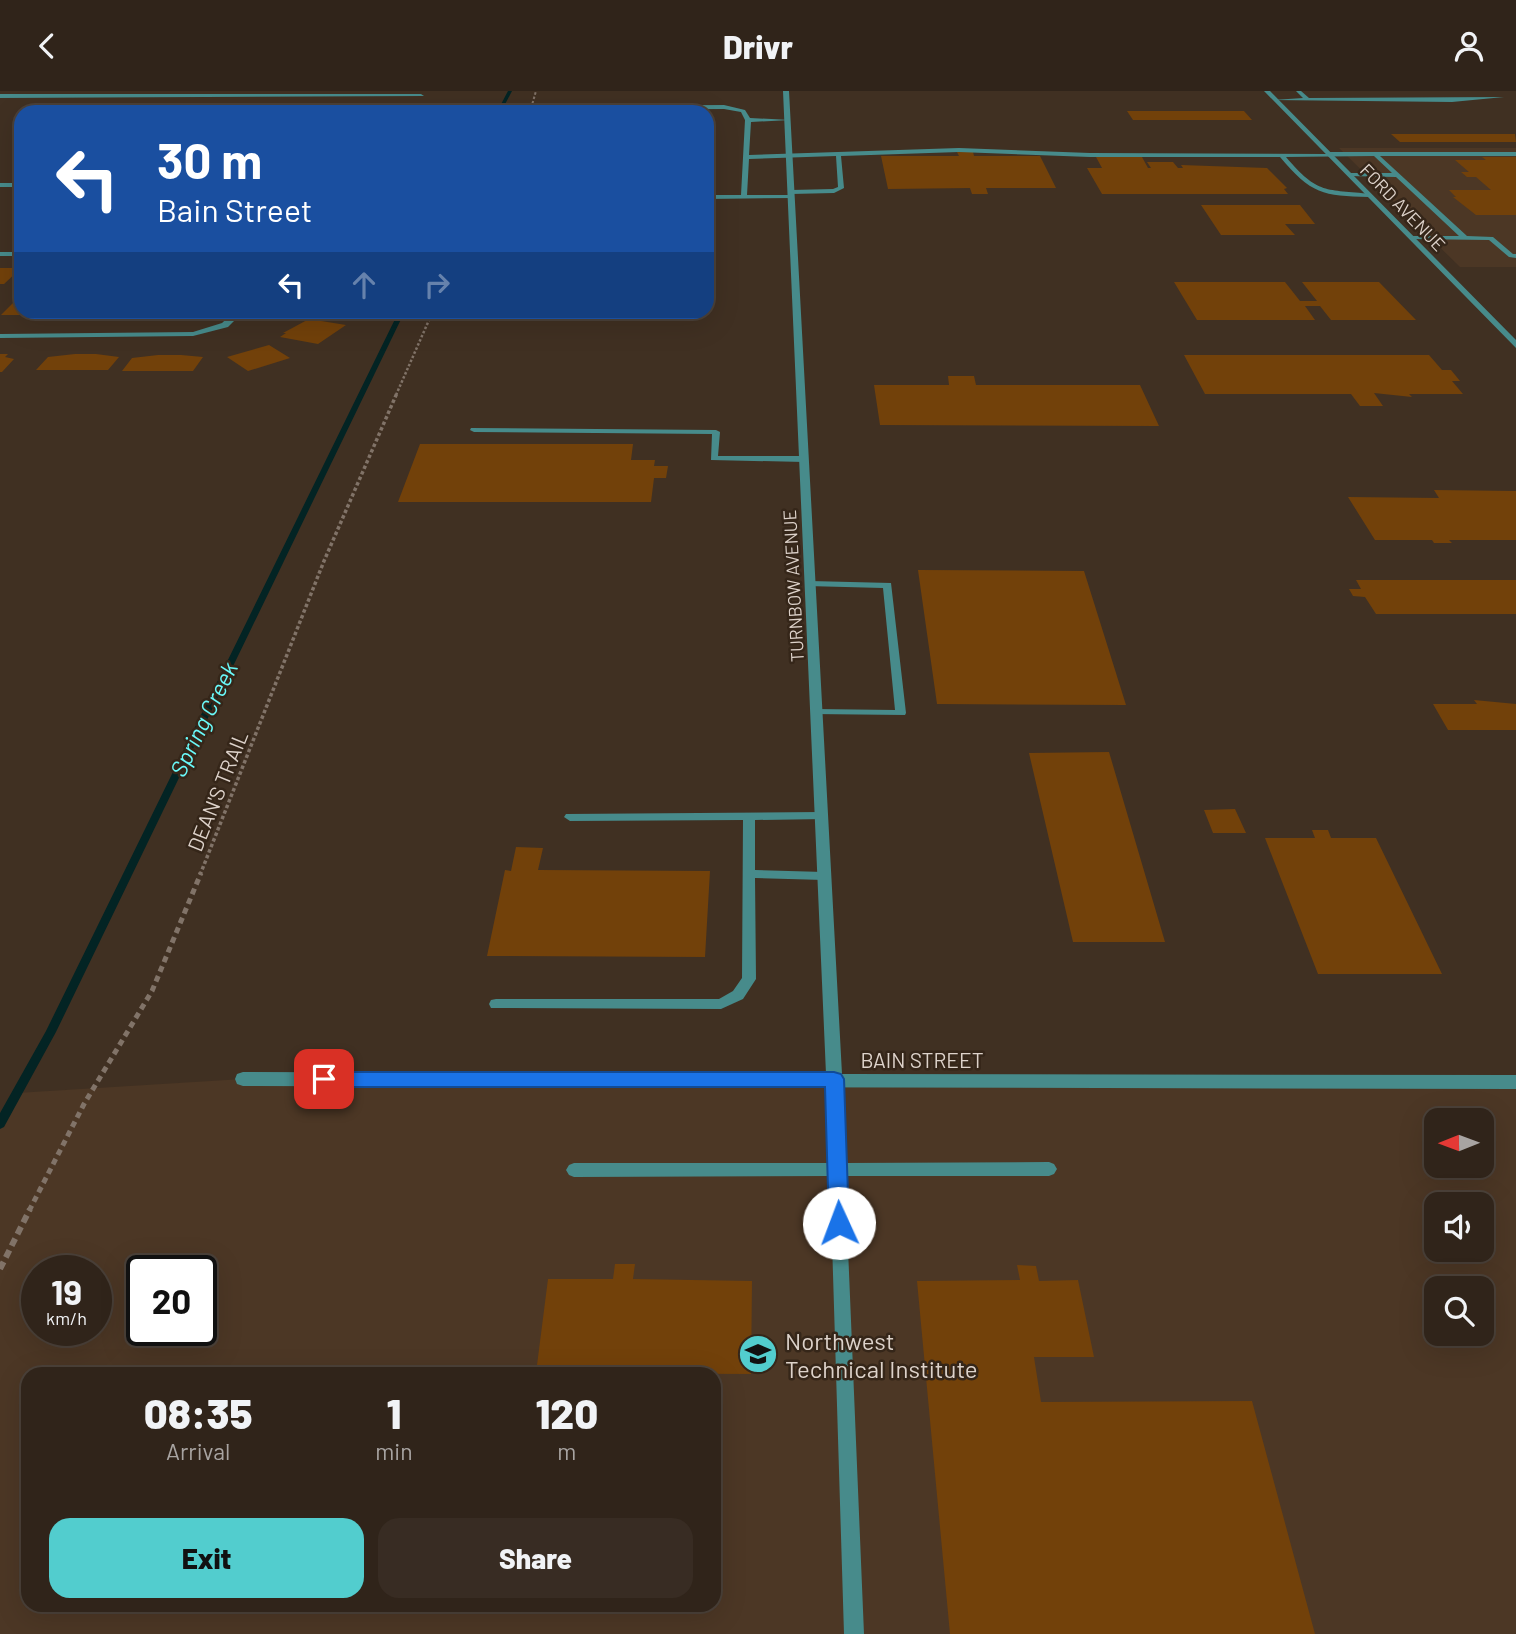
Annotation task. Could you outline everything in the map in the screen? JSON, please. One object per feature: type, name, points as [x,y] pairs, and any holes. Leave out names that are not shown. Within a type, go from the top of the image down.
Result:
[{"type":"street","name":"TURNBOW AVENUE","points":[[786,91],[834,1079]]},
{"type":"street","name":"FORD AVENUE","points":[[1267,91],[1516,345]]},
{"type":"street","points":[[0,96],[421,96]]},
{"type":"street","points":[[0,336],[175,335],[211,330],[225,325],[231,319]]},
{"type":"street","name":"BAIN STREET","points":[[243,1079],[1516,1082]]},
{"type":"lane","points":[[1298,91],[1308,100]]},
{"type":"lane","points":[[1276,100],[1452,100],[1502,97]]},
{"type":"lane","points":[[714,107],[743,111],[748,120],[744,197]]},
{"type":"lane","points":[[748,120],[787,120]]},
{"type":"lane","points":[[746,157],[951,151],[1090,155],[1516,154]]},
{"type":"lane","points":[[1375,154],[1465,238]]},
{"type":"lane","points":[[714,197],[834,191],[841,188],[839,156]]},
{"type":"lane","points":[[1282,156],[1305,183],[1317,191],[1369,195]]},
{"type":"lane","points":[[1350,175],[1398,175]]},
{"type":"lane","points":[[1411,238],[1491,238],[1511,256],[1516,256]]},
{"type":"lane","points":[[474,430],[716,432],[714,458],[804,459]]},
{"type":"lane","points":[[810,584],[888,585],[901,713],[816,712]]},
{"type":"lane","points":[[496,1004],[721,1004],[738,995],[749,979],[749,816]]},
{"type":"lane","points":[[570,817],[821,816]]},
{"type":"lane","points":[[749,874],[824,876]]},
{"type":"lane","points":[[834,1079],[854,1634]]},
{"type":"lane","points":[[574,1170],[1049,1168]]},
{"type":"path","name":"DEAN'S TRAIL","points":[[0,1269],[84,1104],[152,991],[257,736],[324,561],[430,319]]},
{"type":"shaded area","points":[[1339,148],[1516,148],[1516,267],[1460,267]]},
{"type":"shaded area","name":"Northwest Technical Institute","points":[[243,1079],[1516,1082],[1516,1634],[0,1634],[0,1124],[17,1093]]},
{"type":"building","points":[[1127,111],[1244,111],[1252,120],[1133,120]]},
{"type":"building","points":[[1391,134],[1515,134],[1516,142],[1400,142]]},
{"type":"building","points":[[957,152],[973,152],[974,156],[1040,156],[1056,188],[986,188],[988,194],[972,194],[970,188],[888,189],[881,156],[959,156]]},
{"type":"building","points":[[1096,157],[1142,157],[1148,168],[1151,168],[1147,162],[1173,162],[1178,168],[1183,168],[1181,165],[1267,168],[1287,188],[1284,189],[1288,194],[1102,194],[1087,168],[1102,168]]},
{"type":"building","points":[[1482,157],[1516,157],[1516,215],[1476,215],[1453,197],[1456,197],[1449,190],[1491,190],[1476,177],[1467,177],[1461,172],[1469,172],[1455,160],[1486,160]]},
{"type":"building","points":[[1201,205],[1300,205],[1315,224],[1285,224],[1295,235],[1221,235]]},
{"type":"building","points":[[0,268],[14,268],[14,275],[4,284],[0,284]]},
{"type":"building","points":[[1174,282],[1285,282],[1300,301],[1317,301],[1302,282],[1379,282],[1416,320],[1331,320],[1320,306],[1305,306],[1315,320],[1197,320]]},
{"type":"building","points":[[14,302],[14,315],[1,315]]},
{"type":"building","points":[[309,319],[346,325],[318,344],[280,337]]},
{"type":"building","points":[[269,345],[290,358],[248,371],[227,357]]},
{"type":"building","points":[[0,354],[8,354],[5,357],[14,359],[2,372],[0,372]]},
{"type":"building","points":[[75,354],[119,357],[108,370],[36,370],[48,357]]},
{"type":"building","points":[[158,355],[203,357],[193,371],[122,371],[132,358]]},
{"type":"building","points":[[1184,355],[1429,355],[1442,370],[1451,370],[1460,381],[1452,381],[1463,394],[1409,394],[1412,397],[1374,393],[1383,406],[1360,406],[1351,394],[1205,394]]},
{"type":"building","points":[[948,376],[974,376],[976,385],[1140,385],[1159,426],[880,425],[874,385],[949,385]]},
{"type":"building","points":[[420,444],[633,444],[631,460],[655,460],[654,466],[668,466],[666,478],[654,478],[651,502],[398,502]]},
{"type":"building","points":[[1434,490],[1516,491],[1516,540],[1449,540],[1452,543],[1434,543],[1432,540],[1375,540],[1348,497],[1439,498]]},
{"type":"building","points":[[918,570],[1084,571],[1126,705],[937,704]]},
{"type":"building","points":[[1356,580],[1516,580],[1516,614],[1376,614],[1365,597],[1353,596],[1349,589],[1361,589]]},
{"type":"building","points":[[1474,700],[1516,704],[1516,730],[1448,730],[1433,704],[1477,704]]},
{"type":"building","points":[[1109,752],[1165,942],[1073,942],[1029,753]]},
{"type":"building","points":[[1235,809],[1246,833],[1213,833],[1204,810]]},
{"type":"building","points":[[1312,830],[1328,830],[1331,838],[1376,838],[1442,974],[1318,974],[1265,838],[1315,838]]},
{"type":"building","points":[[516,847],[543,848],[538,870],[710,871],[705,957],[487,956],[505,870],[511,871]]},
{"type":"building","points":[[615,1264],[635,1264],[633,1279],[752,1281],[751,1374],[721,1374],[721,1367],[537,1367],[548,1279],[613,1279]]},
{"type":"building","points":[[1017,1265],[1036,1266],[1039,1281],[1078,1280],[1094,1357],[1034,1357],[1041,1402],[1252,1401],[1315,1634],[950,1634],[917,1281],[1020,1280]]},
{"type":"waterway","name":"Spring Creek","points":[[503,105],[510,91]]},
{"type":"waterway","name":"Spring Creek","points":[[0,1124],[51,1032],[398,319]]},
{"type":"place","name":"Northwest Technical Institute","points":[[758,1354]]},
{"type":"route","points":[[324,1079],[834,1079],[839,1223]]}]
